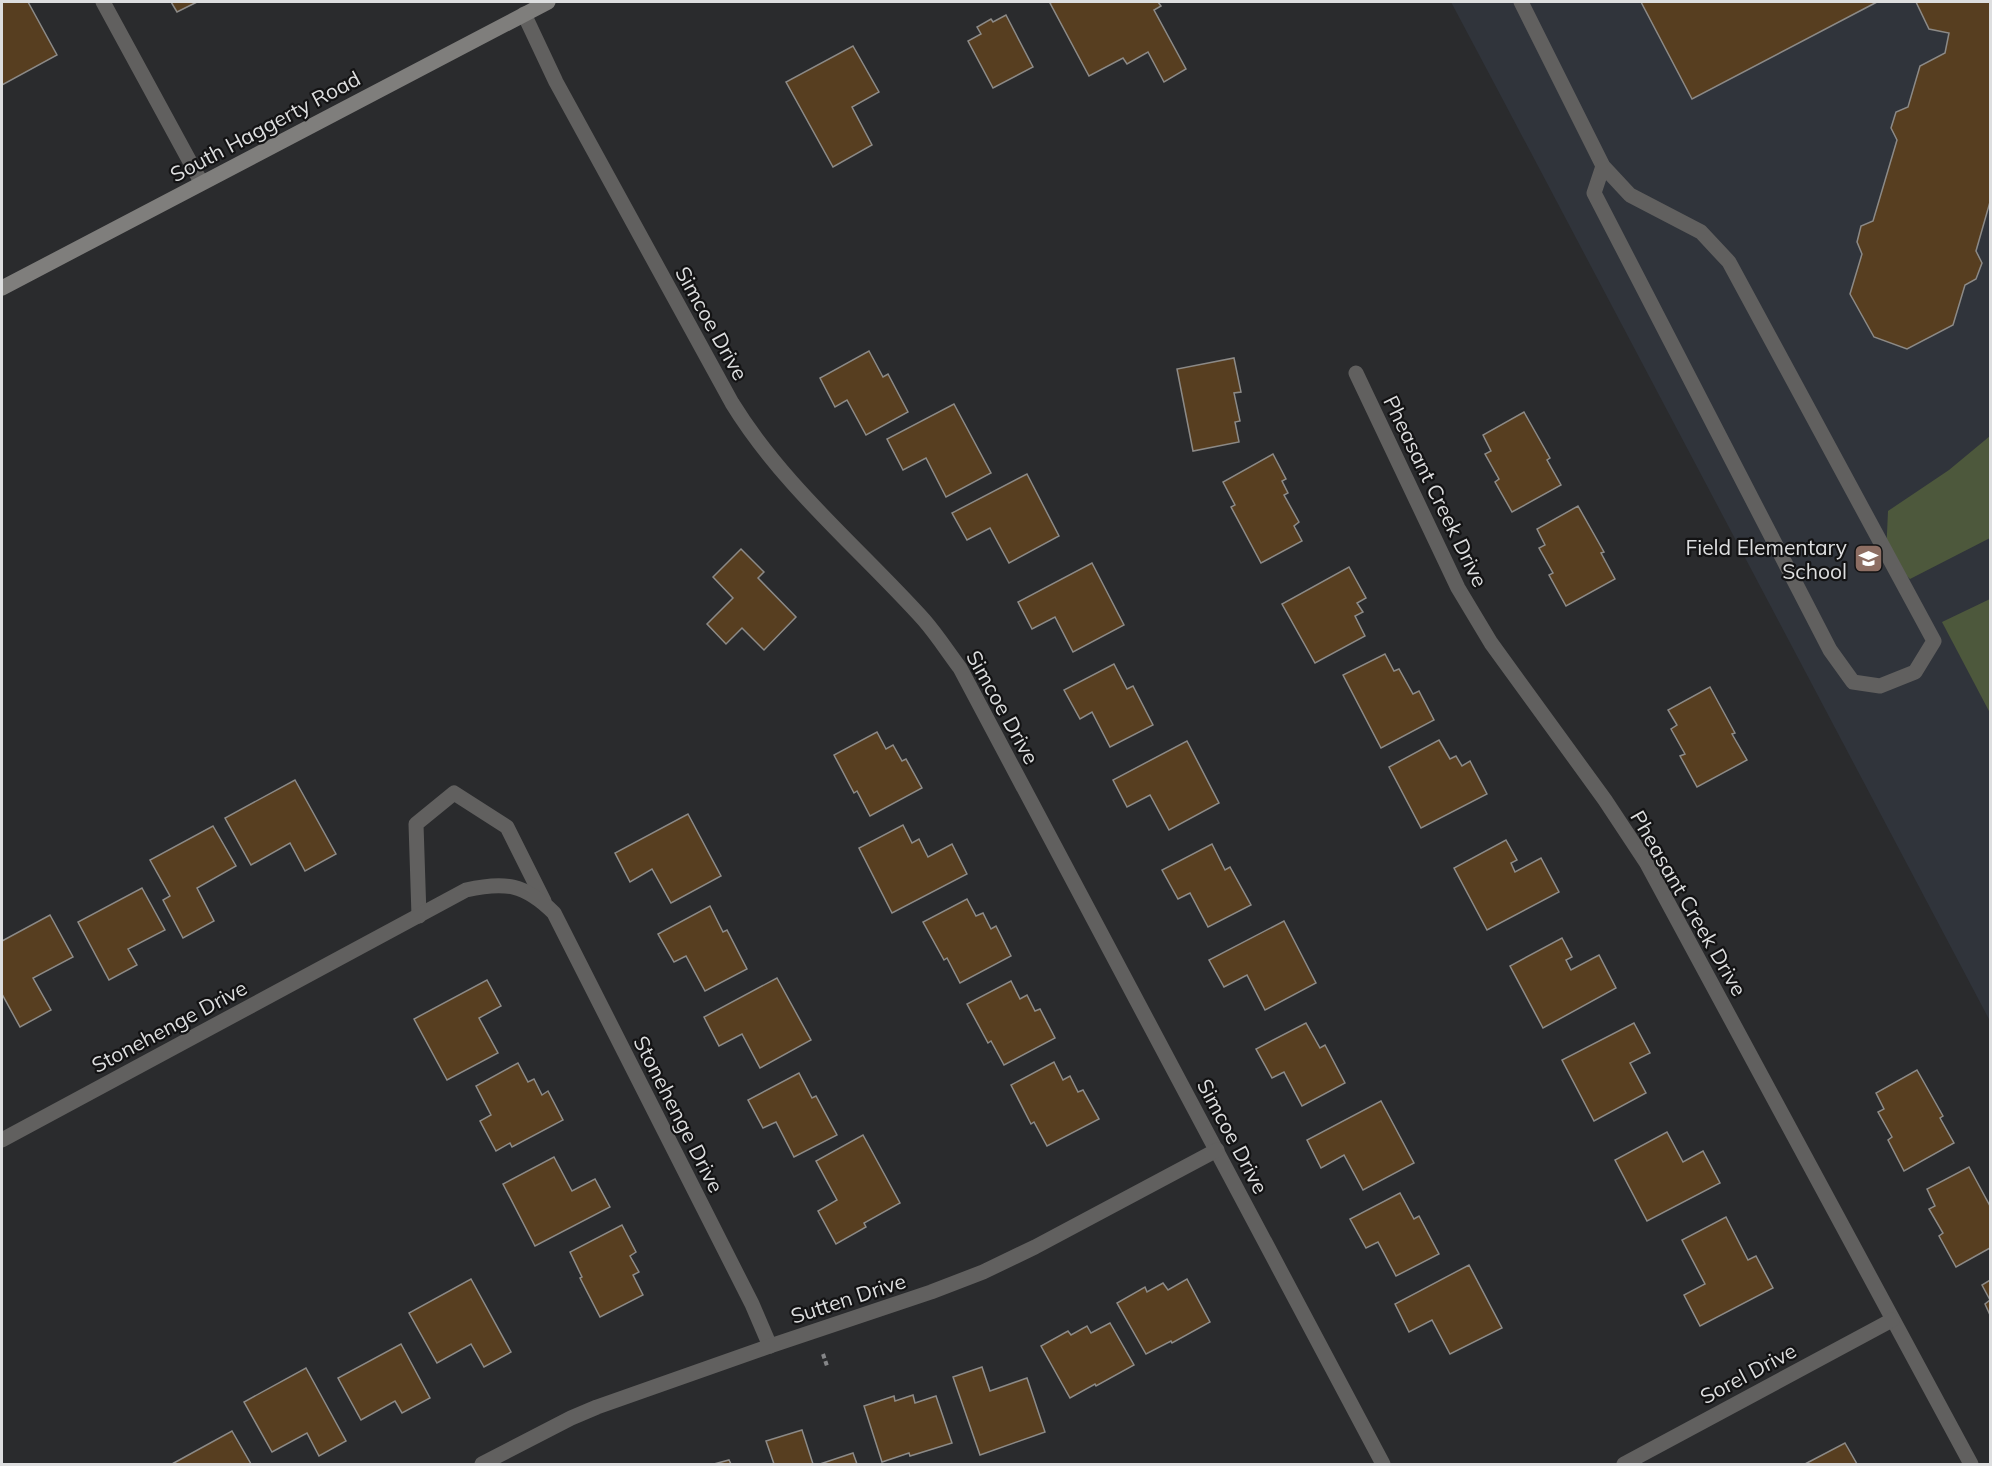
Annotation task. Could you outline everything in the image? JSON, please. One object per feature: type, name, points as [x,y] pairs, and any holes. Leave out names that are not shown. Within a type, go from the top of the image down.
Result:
[{"type":"main road","name":"South Haggerty Road","points":[[2,288],[548,2]]},
{"type":"street","points":[[103,2],[201,182]]},
{"type":"street","points":[[1521,2],[1603,166],[1630,195],[1701,232],[1729,262],[1934,641],[1915,672],[1880,686],[1853,682],[1830,650],[1594,193],[1603,166]]},
{"type":"street","name":"Simcoe Drive","points":[[524,14],[556,82],[751,434],[780,472],[926,622],[960,668],[1383,1464]]},
{"type":"street","name":"Pheasant Creek Drive","points":[[1356,374],[1458,588],[1491,643],[1605,800],[1646,862],[1971,1464]]},
{"type":"street","name":"Stonehenge Drive","points":[[419,916],[416,824],[454,793],[507,827],[545,904]]},
{"type":"street","name":"Stonehenge Drive","points":[[2,1140],[466,890],[490,885],[509,886],[522,890],[545,904],[554,913],[752,1304],[770,1346]]},
{"type":"street","name":"Sutten Drive","points":[[482,1464],[597,1407],[984,1272],[1217,1150]]},
{"type":"street","name":"Sorel Drive","points":[[1624,1464],[1892,1320]]},
{"type":"shaded area","name":"Field Elementary School","points":[[1451,2],[1990,2],[1990,1021],[1502,98]]},
{"type":"green space","points":[[1990,436],[1990,538],[1910,579],[1886,556],[1888,511],[1949,470]]},
{"type":"green space","points":[[1990,599],[1990,713],[1942,622]]},
{"type":"building","points":[[2,2],[28,2],[57,55],[2,85]]},
{"type":"building","points":[[171,2],[197,2],[177,12]]},
{"type":"building","points":[[1158,2],[1161,6],[1154,10],[1186,69],[1164,82],[1148,52],[1127,64],[1123,58],[1089,76],[1050,3]]},
{"type":"building","points":[[1641,2],[1877,2],[1692,99]]},
{"type":"building","points":[[1916,2],[1990,2],[1990,202],[1976,251],[1982,263],[1976,279],[1965,285],[1953,325],[1907,349],[1874,337],[1850,294],[1862,254],[1857,242],[1861,226],[1873,221],[1897,140],[1891,128],[1896,112],[1908,107],[1920,66],[1945,53],[1949,33],[1929,29]]},
{"type":"building","points":[[1006,15],[1033,67],[993,88],[968,41],[981,34],[977,27],[991,19],[993,22]]},
{"type":"building","points":[[853,46],[879,92],[852,107],[872,145],[833,167],[786,82]]},
{"type":"building","points":[[869,351],[883,377],[888,374],[908,412],[866,435],[847,400],[835,407],[820,378]]},
{"type":"building","points":[[1234,358],[1241,392],[1234,393],[1240,421],[1235,422],[1239,442],[1193,451],[1177,369]]},
{"type":"building","points":[[954,404],[991,473],[946,497],[926,458],[903,470],[887,439]]},
{"type":"building","points":[[1524,412],[1550,458],[1547,460],[1561,485],[1512,512],[1495,482],[1499,479],[1485,454],[1491,451],[1483,435]]},
{"type":"building","points":[[1273,454],[1286,479],[1282,481],[1288,493],[1284,495],[1299,522],[1294,526],[1302,541],[1261,563],[1231,507],[1235,505],[1223,482]]},
{"type":"building","points":[[1027,474],[1059,536],[1009,563],[990,528],[967,540],[952,513]]},
{"type":"building","points":[[1578,506],[1604,552],[1601,553],[1615,579],[1566,606],[1549,575],[1553,573],[1539,548],[1545,545],[1537,529]]},
{"type":"building","points":[[741,549],[764,572],[758,578],[796,617],[764,650],[742,628],[726,644],[707,624],[733,598],[713,577]]},
{"type":"building","points":[[1092,563],[1124,625],[1073,652],[1055,617],[1032,629],[1018,602]]},
{"type":"building","points":[[1349,567],[1366,598],[1357,603],[1363,612],[1355,616],[1365,636],[1315,663],[1282,604]]},
{"type":"building","points":[[1385,654],[1394,671],[1399,669],[1413,694],[1419,691],[1434,720],[1381,748],[1343,675]]},
{"type":"building","points":[[1114,664],[1127,689],[1133,686],[1153,725],[1110,747],[1092,712],[1080,719],[1064,690]]},
{"type":"building","points":[[1710,687],[1747,760],[1697,787],[1680,756],[1685,754],[1671,729],[1677,725],[1668,710]]},
{"type":"building","points":[[877,732],[886,749],[893,745],[902,761],[906,759],[922,788],[870,816],[857,791],[854,793],[834,755]]},
{"type":"building","points":[[1439,740],[1450,759],[1456,756],[1462,766],[1470,761],[1487,794],[1421,828],[1389,767]]},
{"type":"building","points":[[1187,741],[1219,803],[1169,830],[1150,795],[1127,807],[1113,780]]},
{"type":"building","points":[[295,780],[336,854],[305,871],[290,843],[251,865],[225,818]]},
{"type":"building","points":[[688,814],[721,876],[671,903],[652,869],[630,882],[615,853]]},
{"type":"building","points":[[903,825],[912,843],[919,839],[928,857],[952,844],[967,874],[892,913],[859,848]]},
{"type":"building","points":[[213,826],[236,866],[197,888],[214,921],[183,938],[163,900],[170,896],[150,860]]},
{"type":"building","points":[[1506,840],[1517,860],[1511,863],[1515,872],[1541,858],[1559,892],[1487,930],[1454,868]]},
{"type":"building","points":[[1212,844],[1225,870],[1230,867],[1251,905],[1208,927],[1190,893],[1178,899],[1162,870]]},
{"type":"building","points":[[142,888],[165,930],[128,949],[137,965],[109,980],[78,922]]},
{"type":"building","points":[[967,899],[976,916],[983,913],[991,929],[996,926],[1011,956],[960,983],[947,958],[944,960],[923,922]]},
{"type":"building","points":[[710,906],[723,932],[727,930],[747,969],[705,991],[686,956],[674,962],[658,934]]},
{"type":"building","points":[[50,915],[73,957],[33,978],[51,1010],[20,1027],[2,994],[2,941]]},
{"type":"building","points":[[1284,921],[1316,983],[1265,1010],[1247,975],[1224,987],[1209,960]]},
{"type":"building","points":[[1562,938],[1572,957],[1566,960],[1571,970],[1599,955],[1616,988],[1543,1028],[1510,966]]},
{"type":"building","points":[[777,978],[811,1040],[760,1068],[742,1034],[719,1046],[704,1017]]},
{"type":"building","points":[[487,980],[501,1006],[479,1018],[498,1053],[447,1080],[414,1019]]},
{"type":"building","points":[[1011,981],[1020,999],[1027,995],[1035,1011],[1040,1009],[1055,1038],[1004,1065],[991,1041],[988,1043],[967,1004]]},
{"type":"building","points":[[1306,1023],[1320,1048],[1325,1045],[1345,1083],[1302,1106],[1284,1072],[1272,1078],[1256,1049]]},
{"type":"building","points":[[1634,1023],[1650,1053],[1630,1063],[1646,1093],[1594,1121],[1562,1060]]},
{"type":"building","points":[[1054,1062],[1063,1080],[1070,1076],[1078,1092],[1083,1090],[1099,1119],[1047,1146],[1034,1122],[1031,1124],[1011,1085]]},
{"type":"building","points":[[518,1063],[528,1082],[534,1079],[542,1095],[548,1091],[563,1120],[512,1147],[510,1143],[496,1151],[480,1121],[491,1115],[476,1086]]},
{"type":"building","points":[[1917,1070],[1943,1116],[1940,1118],[1954,1143],[1904,1171],[1888,1140],[1892,1137],[1878,1112],[1884,1109],[1876,1093]]},
{"type":"building","points":[[799,1073],[812,1098],[816,1096],[837,1135],[794,1157],[776,1122],[763,1128],[748,1100]]},
{"type":"building","points":[[1381,1101],[1414,1163],[1363,1190],[1344,1155],[1321,1168],[1307,1140]]},
{"type":"building","points":[[1667,1132],[1683,1162],[1703,1151],[1720,1183],[1647,1221],[1615,1160]]},
{"type":"building","points":[[863,1135],[900,1203],[864,1223],[866,1227],[836,1244],[818,1211],[837,1200],[816,1161]]},
{"type":"building","points":[[554,1157],[572,1191],[595,1179],[610,1207],[535,1246],[503,1184]]},
{"type":"building","points":[[1969,1167],[1990,1206],[1990,1248],[1956,1267],[1939,1236],[1943,1233],[1929,1209],[1935,1206],[1927,1189]]},
{"type":"building","points":[[1400,1193],[1414,1219],[1419,1216],[1439,1254],[1396,1276],[1378,1242],[1366,1248],[1350,1219]]},
{"type":"building","points":[[1726,1217],[1748,1260],[1756,1256],[1773,1288],[1700,1326],[1684,1295],[1705,1284],[1682,1240]]},
{"type":"building","points":[[622,1225],[636,1252],[630,1256],[639,1272],[633,1275],[643,1295],[600,1317],[580,1278],[582,1277],[570,1252]]},
{"type":"building","points":[[1469,1265],[1502,1328],[1450,1354],[1432,1320],[1409,1332],[1395,1304]]},
{"type":"building","points":[[471,1279],[511,1352],[484,1367],[471,1344],[437,1363],[409,1313]]},
{"type":"building","points":[[1187,1279],[1210,1322],[1146,1354],[1117,1303],[1145,1287],[1147,1292],[1163,1283],[1168,1290]]},
{"type":"building","points":[[1990,1280],[1990,1300],[1982,1285]]},
{"type":"building","points":[[1990,1300],[1990,1315],[1985,1304]]},
{"type":"building","points":[[1110,1323],[1134,1365],[1070,1398],[1041,1346],[1068,1331],[1071,1335],[1087,1326],[1091,1333]]},
{"type":"building","points":[[401,1344],[430,1398],[402,1413],[395,1401],[361,1420],[338,1378]]},
{"type":"building","points":[[982,1367],[990,1391],[1027,1378],[1045,1432],[980,1455],[953,1377]]},
{"type":"building","points":[[306,1368],[346,1441],[319,1456],[307,1433],[272,1452],[244,1402]]},
{"type":"building","points":[[913,1395],[915,1403],[936,1396],[952,1443],[882,1462],[864,1406],[894,1396],[895,1401]]},
{"type":"building","points":[[802,1430],[813,1464],[774,1464],[766,1441]]},
{"type":"building","points":[[232,1431],[251,1464],[172,1464]]},
{"type":"building","points":[[1845,1443],[1857,1464],[1805,1464]]},
{"type":"building","points":[[853,1453],[857,1464],[820,1464]]},
{"type":"building","points":[[729,1460],[731,1464],[714,1464]]},
{"type":"place","name":"Field Elementary School","points":[[1868,559]]}]
